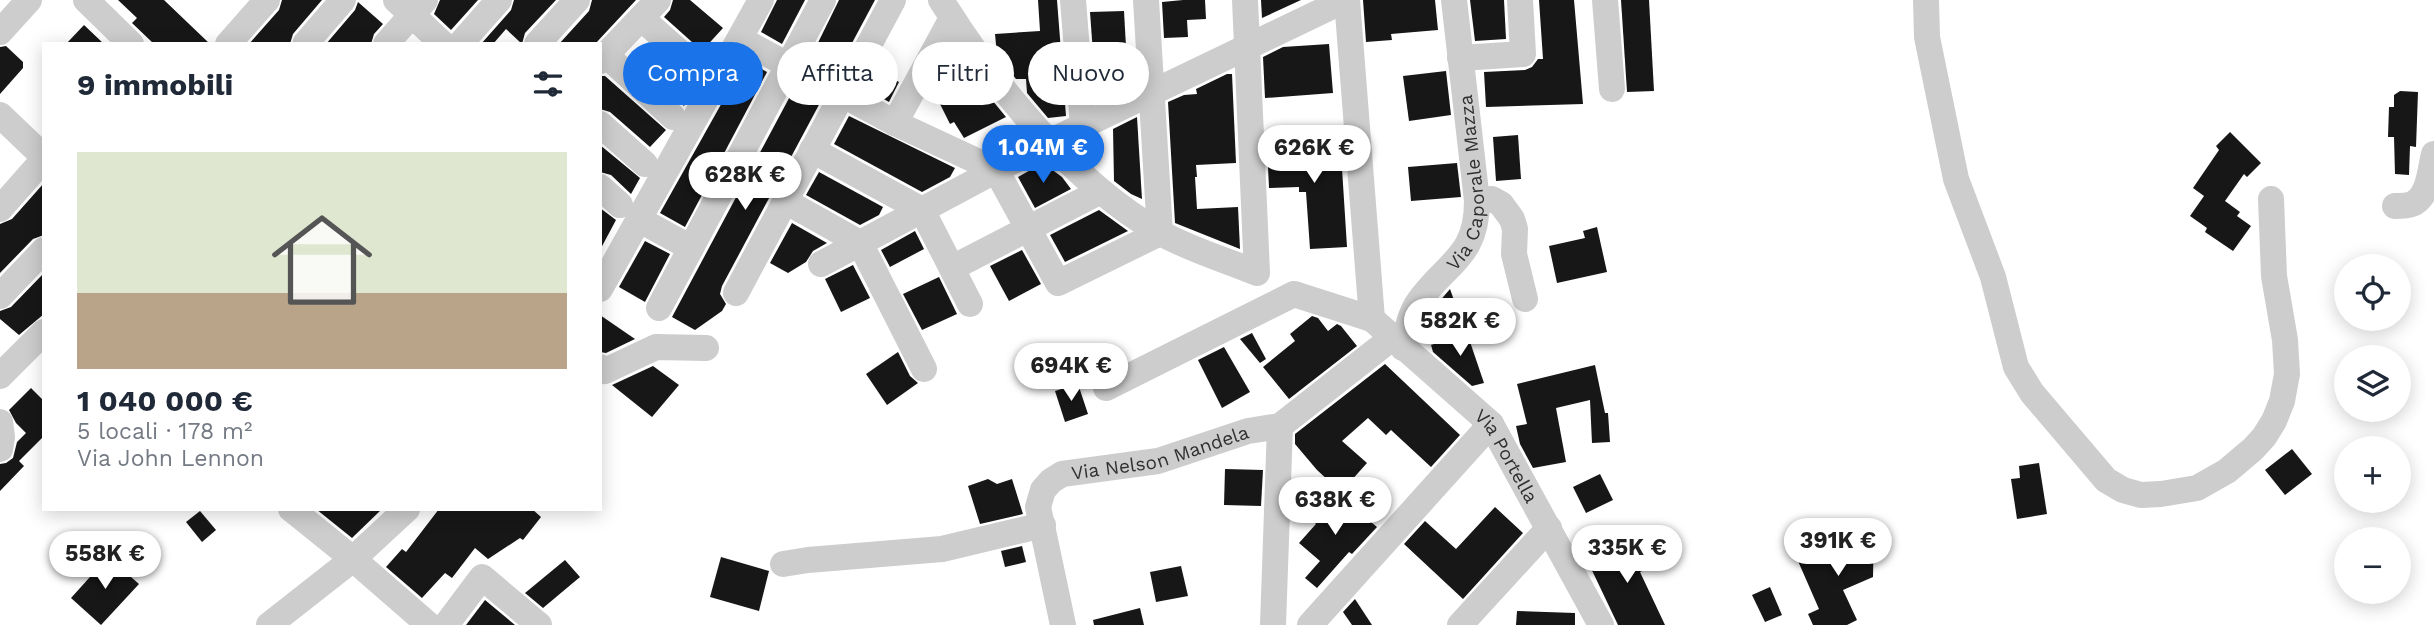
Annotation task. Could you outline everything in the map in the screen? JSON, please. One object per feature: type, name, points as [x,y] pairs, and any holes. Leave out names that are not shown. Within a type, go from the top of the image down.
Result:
[{"type":"street","points":[[0,32],[29,0]]},
{"type":"street","points":[[86,0],[129,42]]},
{"type":"street","points":[[230,42],[267,0]]},
{"type":"street","points":[[307,42],[343,0]]},
{"type":"street","points":[[462,42],[499,0]]},
{"type":"street","points":[[539,42],[577,0]]},
{"type":"street","points":[[602,284],[630,213],[740,39],[761,0]]},
{"type":"street","points":[[801,42],[823,0]]},
{"type":"street","points":[[870,42],[893,0]]},
{"type":"street","points":[[1073,0],[1083,126]]},
{"type":"street","points":[[1146,0],[1160,233]]},
{"type":"street","points":[[895,123],[946,9],[1022,113],[1099,192],[1160,233],[1257,273],[1245,0]]},
{"type":"street","points":[[821,264],[1049,142],[1346,0],[1373,319],[1294,294],[1106,388]]},
{"type":"street","name":"Via Caporale Mazza","points":[[1398,343],[1417,303],[1469,244],[1475,226],[1477,201],[1454,0]]},
{"type":"street","points":[[1460,58],[1523,54],[1520,0]]},
{"type":"street","points":[[1605,0],[1612,89]]},
{"type":"street","points":[[1926,0],[1927,37],[1956,179],[1993,278],[2016,367],[2022,381],[2106,480],[2123,491],[2141,495],[2197,488],[2227,471],[2253,449],[2274,421],[2282,401],[2287,374],[2285,340],[2274,276],[2271,199]]},
{"type":"street","points":[[387,42],[411,5],[441,42]]},
{"type":"street","points":[[673,117],[603,58],[649,9],[677,42]]},
{"type":"street","points":[[740,39],[777,59]]},
{"type":"street","points":[[659,308],[777,87]]},
{"type":"street","points":[[736,293],[836,105]]},
{"type":"street","points":[[863,105],[895,123],[996,170],[1058,284],[1160,233]]},
{"type":"street","points":[[0,115],[42,156]]},
{"type":"street","points":[[602,126],[645,164]]},
{"type":"street","points":[[812,150],[922,210],[971,304]]},
{"type":"street","points":[[2395,206],[2412,204],[2425,191],[2434,154]]},
{"type":"street","points":[[0,209],[42,160]]},
{"type":"street","points":[[602,189],[630,213],[691,248]]},
{"type":"street","points":[[952,268],[1099,192]]},
{"type":"street","points":[[1477,201],[1492,199],[1501,204],[1512,219],[1515,229],[1514,254],[1525,299]]},
{"type":"street","points":[[785,201],[860,243],[924,369]]},
{"type":"street","points":[[0,296],[42,252]]},
{"type":"street","name":"Via Portella","points":[[1373,319],[1491,424],[1601,625]]},
{"type":"street","points":[[3,371],[42,334]]},
{"type":"street","name":"Via Nelson Mandela","points":[[1063,625],[1038,508],[1040,496],[1051,481],[1062,474],[1158,461],[1248,431],[1280,426],[1398,343]]},
{"type":"street","points":[[602,368],[606,371],[656,347],[706,348]]},
{"type":"street","points":[[0,422],[0,449]]},
{"type":"street","points":[[1310,625],[1491,424]]},
{"type":"street","points":[[1273,625],[1280,426]]},
{"type":"street","points":[[294,511],[353,558],[429,625]]},
{"type":"street","points":[[276,623],[405,511]]},
{"type":"street","points":[[783,564],[807,559],[942,549],[1043,525]]},
{"type":"street","points":[[1460,625],[1549,528]]},
{"type":"street","points":[[446,625],[482,577],[539,625]]},
{"type":"street","points":[[1580,625],[1583,591]]},
{"type":"building","points":[[118,0],[164,0],[208,42],[152,42],[132,23],[137,18]]},
{"type":"building","points":[[282,0],[322,0],[293,34],[291,42],[251,42],[279,10]]},
{"type":"building","points":[[440,0],[478,0],[451,30],[434,14]]},
{"type":"building","points":[[514,0],[556,0],[525,33],[523,42],[506,29],[495,42],[483,42],[511,10]]},
{"type":"building","points":[[592,0],[636,0],[597,42],[561,42],[589,11]]},
{"type":"building","points":[[673,0],[690,0],[723,28],[710,42],[692,42],[664,17]]},
{"type":"building","points":[[777,0],[805,0],[783,42],[761,32]]},
{"type":"building","points":[[839,0],[875,0],[853,42],[818,42]]},
{"type":"building","points":[[1038,0],[1057,0],[1060,42],[1028,42],[1028,94],[1026,79],[1014,76],[1014,42],[996,42],[995,34],[1040,31]]},
{"type":"building","points":[[1205,0],[1206,19],[1187,20],[1188,37],[1164,38],[1162,2]]},
{"type":"building","points":[[1261,0],[1301,0],[1262,18]]},
{"type":"building","points":[[1363,0],[1435,0],[1438,30],[1391,34],[1392,40],[1366,42]]},
{"type":"building","points":[[1470,0],[1504,0],[1506,39],[1475,41]]},
{"type":"building","points":[[1539,0],[1574,0],[1583,104],[1486,107],[1484,72],[1525,70],[1532,67],[1538,59],[1543,59]]},
{"type":"building","points":[[1621,0],[1649,0],[1654,91],[1627,92]]},
{"type":"building","points":[[358,2],[383,24],[374,34],[372,42],[328,42],[355,10]]},
{"type":"building","points":[[1124,11],[1126,42],[1092,42],[1090,12]]},
{"type":"building","points":[[84,25],[102,42],[68,42]]},
{"type":"building","points":[[1329,44],[1333,93],[1265,98],[1263,57],[1283,47]]},
{"type":"building","points":[[6,46],[23,62],[23,68],[0,94],[0,47]]},
{"type":"building","points":[[1446,71],[1451,115],[1409,121],[1403,76]]},
{"type":"building","points":[[1232,74],[1236,163],[1196,165],[1197,209],[1238,207],[1240,249],[1175,223],[1168,102],[1184,95],[1197,94],[1196,89]]},
{"type":"building","points":[[602,76],[623,92],[623,105],[638,105],[666,130],[650,147],[610,112],[602,110]]},
{"type":"building","points":[[2400,91],[2418,92],[2416,147],[2410,146],[2409,175],[2395,174],[2394,137],[2388,137],[2389,107],[2394,107],[2394,95]]},
{"type":"building","points":[[721,105],[750,105],[685,227],[660,213]]},
{"type":"building","points":[[785,105],[819,105],[722,286],[720,294],[726,304],[722,311],[695,330],[672,317]]},
{"type":"building","points":[[940,105],[996,105],[1006,117],[964,138],[954,122],[950,124]]},
{"type":"building","points":[[1037,105],[1065,105],[1066,116],[1048,118]]},
{"type":"building","points":[[849,116],[955,168],[950,177],[922,192],[834,144]]},
{"type":"building","points":[[1137,117],[1142,199],[1114,181],[1113,129]]},
{"type":"building","points":[[2230,132],[2261,163],[2247,177],[2244,174],[2225,201],[2240,212],[2237,216],[2251,226],[2233,251],[2205,232],[2207,228],[2190,216],[2204,196],[2193,188],[2219,150],[2216,146]]},
{"type":"building","points":[[1518,135],[1521,179],[1496,181],[1493,137]]},
{"type":"building","points":[[1340,137],[1347,247],[1310,249],[1306,192],[1299,192],[1299,187],[1269,188],[1267,146],[1295,144],[1295,140]]},
{"type":"building","points":[[602,147],[640,178],[631,194],[611,175],[602,173]]},
{"type":"building","points":[[1043,163],[1062,177],[1071,189],[1035,208],[1018,177]]},
{"type":"building","points":[[1457,163],[1461,197],[1411,201],[1408,167]]},
{"type":"building","points":[[819,172],[883,207],[879,215],[860,225],[806,195]]},
{"type":"building","points":[[42,185],[42,236],[33,239],[0,273],[0,224],[12,219]]},
{"type":"building","points":[[602,210],[616,220],[602,246]]},
{"type":"building","points":[[1099,210],[1128,231],[1065,262],[1050,235]]},
{"type":"building","points":[[792,223],[827,243],[813,251],[806,262],[788,273],[770,263]]},
{"type":"building","points":[[1597,227],[1607,272],[1557,283],[1549,246],[1585,238],[1583,231]]},
{"type":"building","points":[[915,231],[924,249],[890,267],[881,250]]},
{"type":"building","points":[[645,241],[670,254],[645,302],[619,287]]},
{"type":"building","points":[[1022,250],[1041,284],[1009,301],[990,266]]},
{"type":"building","points":[[853,265],[870,298],[841,312],[825,279]]},
{"type":"building","points":[[42,275],[42,316],[19,335],[0,319],[0,311],[11,307]]},
{"type":"building","points":[[939,277],[957,314],[922,330],[903,294]]},
{"type":"building","points":[[1450,289],[1463,325],[1426,324],[1432,310]]},
{"type":"building","points":[[602,316],[635,339],[606,353],[602,352]]},
{"type":"building","points":[[1312,316],[1318,318],[1328,331],[1337,324],[1341,326],[1357,346],[1289,399],[1263,367],[1295,341],[1290,334]]},
{"type":"building","points":[[1252,333],[1266,359],[1260,363],[1240,339]]},
{"type":"building","points":[[1467,333],[1484,383],[1472,386],[1433,352],[1431,345]]},
{"type":"building","points":[[1224,347],[1250,392],[1222,408],[1198,360]]},
{"type":"building","points":[[898,352],[910,376],[918,383],[887,405],[866,374]]},
{"type":"building","points":[[1385,364],[1460,435],[1431,467],[1391,430],[1386,435],[1368,418],[1342,441],[1367,463],[1341,492],[1317,470],[1295,444],[1295,434]]},
{"type":"building","points":[[1595,365],[1605,413],[1608,413],[1610,442],[1592,443],[1590,400],[1556,408],[1566,462],[1533,468],[1520,444],[1516,426],[1527,424],[1517,384]]},
{"type":"building","points":[[653,366],[679,385],[652,417],[612,385]]},
{"type":"building","points":[[1078,384],[1088,414],[1065,422],[1055,391]]},
{"type":"building","points":[[31,388],[42,399],[42,438],[19,461],[24,466],[0,491],[0,464],[13,458],[17,442],[26,433],[9,410]]},
{"type":"building","points":[[2292,449],[2312,474],[2285,495],[2265,470]]},
{"type":"building","points":[[2039,463],[2047,514],[2017,519],[2011,479],[2020,478],[2019,466]]},
{"type":"building","points":[[1225,469],[1263,470],[1261,506],[1224,505]]},
{"type":"building","points":[[1600,474],[1613,500],[1586,513],[1573,487]]},
{"type":"building","points":[[988,479],[997,484],[1012,479],[1023,514],[980,524],[968,486]]},
{"type":"building","points":[[1336,493],[1377,527],[1352,554],[1349,552],[1317,588],[1305,578],[1320,561],[1299,543],[1316,524],[1312,520]]},
{"type":"building","points":[[1495,507],[1523,533],[1463,599],[1404,544],[1425,521],[1456,549]]},
{"type":"building","points":[[200,511],[216,530],[202,542],[186,522]]},
{"type":"building","points":[[318,511],[380,511],[352,538]]},
{"type":"building","points":[[437,511],[534,511],[541,517],[523,540],[520,538],[488,559],[475,548],[452,578],[445,573],[422,598],[386,567],[402,549],[406,552]]},
{"type":"building","points":[[1874,529],[1873,577],[1843,590],[1857,620],[1847,625],[1813,625],[1808,614],[1819,609],[1798,561]]},
{"type":"building","points":[[1639,538],[1653,566],[1640,572],[1665,625],[1618,625],[1588,562]]},
{"type":"building","points":[[1022,546],[1026,562],[1005,567],[1001,551]]},
{"type":"building","points":[[108,557],[139,584],[101,625],[71,598]]},
{"type":"building","points":[[721,557],[769,571],[759,611],[710,597]]},
{"type":"building","points":[[565,560],[580,577],[543,608],[525,593]]},
{"type":"building","points":[[1181,566],[1188,596],[1156,602],[1150,572]]},
{"type":"building","points":[[1770,587],[1782,615],[1765,622],[1752,595]]},
{"type":"building","points":[[1355,599],[1372,625],[1352,625],[1343,612]]},
{"type":"building","points":[[485,600],[515,625],[466,625]]},
{"type":"building","points":[[1140,608],[1144,625],[1094,625],[1093,620]]},
{"type":"building","points":[[1517,611],[1575,613],[1575,625],[1516,625]]}]
